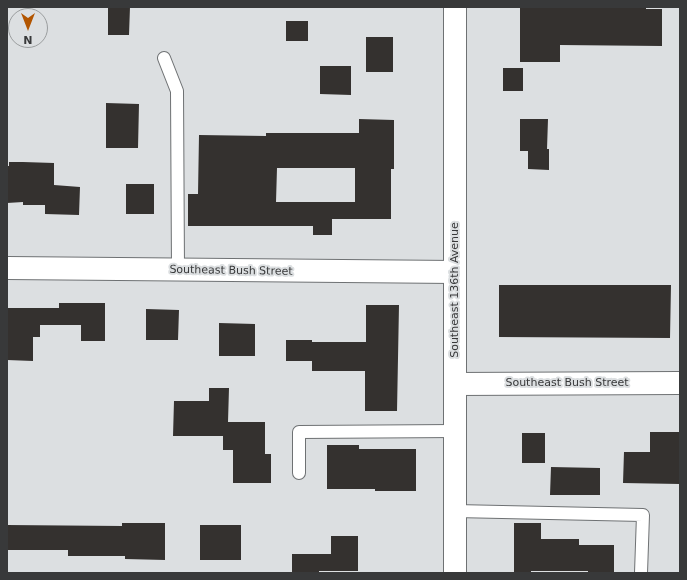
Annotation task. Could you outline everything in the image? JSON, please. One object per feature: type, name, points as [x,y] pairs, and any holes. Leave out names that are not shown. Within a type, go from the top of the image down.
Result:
[{"type":"street","name":"Southeast 136th Avenue","points":[[455,7],[455,573]]},
{"type":"street","name":"Southeast Bush Street","points":[[7,268],[455,272]]},
{"type":"street","name":"Southeast Bush Street","points":[[455,384],[680,383]]},
{"type":"lane","points":[[164,58],[177,91],[178,270]]},
{"type":"lane","points":[[299,474],[299,432],[455,431]]},
{"type":"lane","points":[[455,511],[643,515],[641,573]]},
{"type":"building","points":[[108,7],[130,7],[129,35],[108,35]]},
{"type":"building","points":[[520,7],[646,7],[646,9],[662,9],[662,46],[560,45],[560,62],[520,62]]},
{"type":"building","points":[[286,21],[308,21],[308,41],[286,41]]},
{"type":"building","points":[[366,37],[393,37],[393,72],[366,72]]},
{"type":"building","points":[[320,66],[351,66],[351,95],[320,94]]},
{"type":"building","points":[[503,68],[523,68],[523,91],[503,91]]},
{"type":"building","points":[[106,103],[139,104],[138,148],[106,148]]},
{"type":"building","points":[[359,119],[394,120],[394,169],[391,169],[391,219],[332,219],[332,235],[313,235],[313,226],[188,226],[188,194],[198,194],[199,135],[266,136],[266,133],[359,133]],"holes":[[[277,168],[355,168],[355,202],[276,202]]]},
{"type":"building","points":[[520,119],[548,119],[547,149],[549,149],[549,170],[528,169],[528,151],[520,151]]},
{"type":"building","points":[[9,162],[54,163],[54,185],[80,187],[79,215],[45,214],[45,205],[23,205],[23,202],[7,203],[7,166],[9,166]]},
{"type":"building","points":[[126,184],[154,184],[154,214],[126,214]]},
{"type":"building","points":[[499,285],[671,285],[670,338],[499,337]]},
{"type":"building","points":[[59,303],[105,303],[105,341],[81,341],[81,325],[40,325],[40,337],[33,337],[33,361],[7,360],[7,308],[59,308]]},
{"type":"building","points":[[366,305],[399,305],[397,411],[365,411],[365,371],[312,371],[312,361],[286,361],[286,340],[312,340],[312,342],[366,342]]},
{"type":"building","points":[[146,309],[179,310],[178,340],[146,340]]},
{"type":"building","points":[[219,323],[255,324],[255,356],[219,356]]},
{"type":"building","points":[[209,388],[229,388],[228,422],[265,422],[265,454],[271,454],[271,483],[233,483],[233,450],[223,450],[223,436],[173,436],[174,401],[209,401]]},
{"type":"building","points":[[650,432],[680,432],[680,484],[623,483],[624,452],[650,452]]},
{"type":"building","points":[[522,433],[545,433],[545,463],[522,463]]},
{"type":"building","points":[[327,445],[359,445],[359,449],[416,449],[416,491],[327,489]]},
{"type":"building","points":[[551,467],[600,468],[600,495],[550,495]]},
{"type":"building","points":[[122,523],[165,523],[165,560],[125,559],[125,556],[68,556],[68,550],[7,550],[7,525],[122,526]]},
{"type":"building","points":[[514,523],[541,523],[541,539],[579,539],[579,545],[614,545],[614,573],[588,571],[531,571],[531,573],[514,573]]},
{"type":"building","points":[[200,525],[241,525],[241,560],[200,560]]},
{"type":"building","points":[[331,536],[358,536],[358,571],[292,573],[292,554],[331,554]]}]
